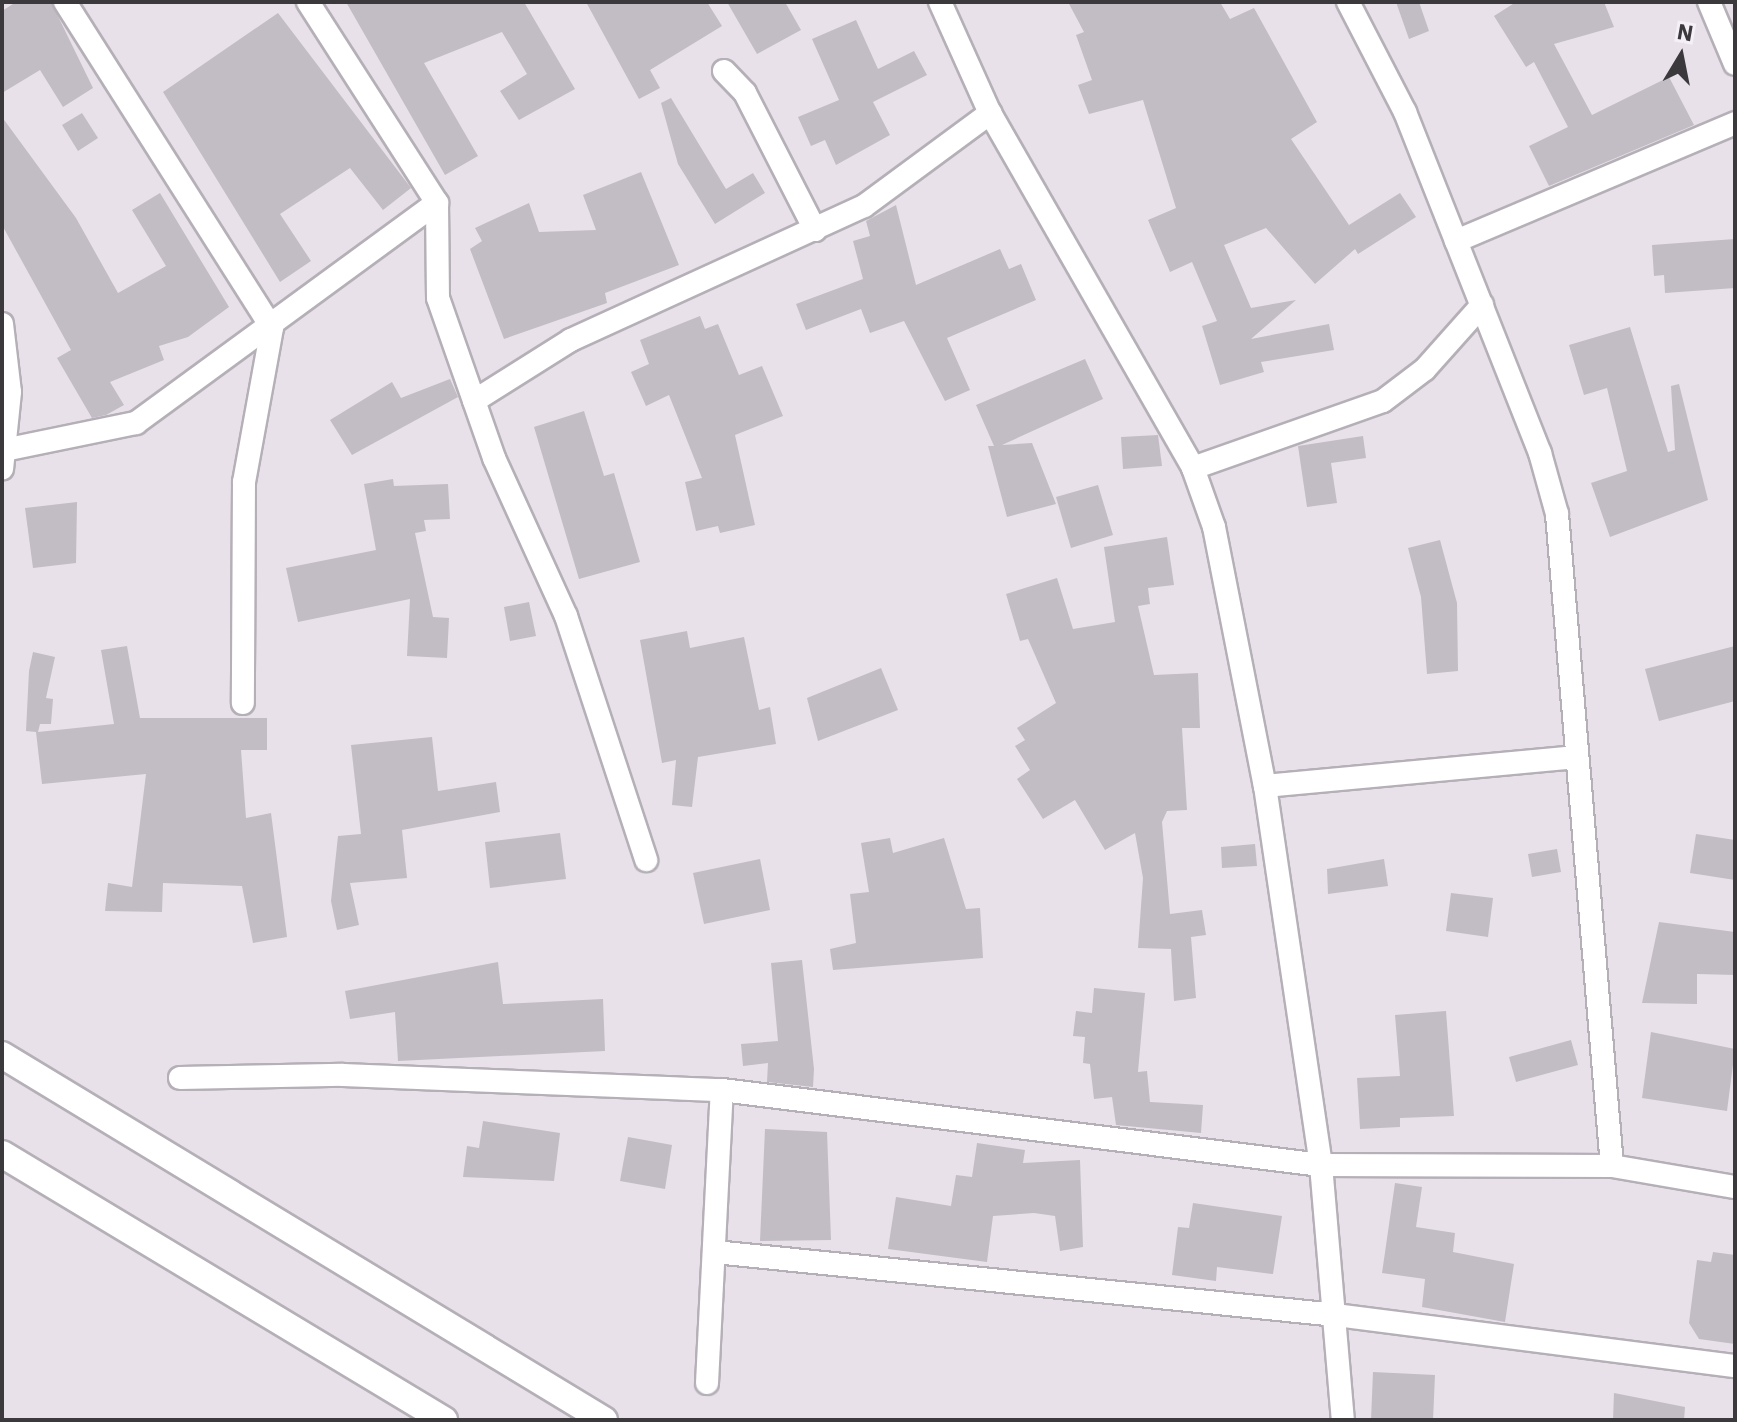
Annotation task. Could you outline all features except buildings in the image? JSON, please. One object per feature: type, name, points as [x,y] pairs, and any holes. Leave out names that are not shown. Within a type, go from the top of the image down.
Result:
[{"type":"street","points":[[65,2],[272,328],[244,482],[243,703]]},
{"type":"street","points":[[308,2],[437,203],[438,298],[474,401],[566,616],[646,860]]},
{"type":"street","points":[[940,2],[990,113],[1193,468],[1214,527],[1265,786],[1321,1165],[1343,1420]]},
{"type":"street","points":[[1348,2],[1405,112],[1482,305],[1557,514],[1612,1166]]},
{"type":"street","points":[[1709,2],[1735,64]]},
{"type":"street","points":[[724,71],[745,93],[815,230]]},
{"type":"street","points":[[474,401],[571,340],[864,206],[990,113]]},
{"type":"street","points":[[1456,241],[1735,123]]},
{"type":"street","points":[[2,324],[10,392],[3,459],[136,423],[272,328],[437,203]]},
{"type":"street","points":[[1193,468],[1383,401],[1425,369],[1482,305]]},
{"type":"street","points":[[1265,786],[1577,757]]},
{"type":"street","points":[[2,1055],[604,1420]]},
{"type":"street","points":[[180,1078],[343,1075],[722,1090],[1321,1165],[1612,1166],[1735,1187]]},
{"type":"street","points":[[707,1383],[722,1090]]},
{"type":"street","points":[[2,1154],[444,1420]]},
{"type":"street","points":[[715,1252],[1336,1315],[1735,1366]]}]
